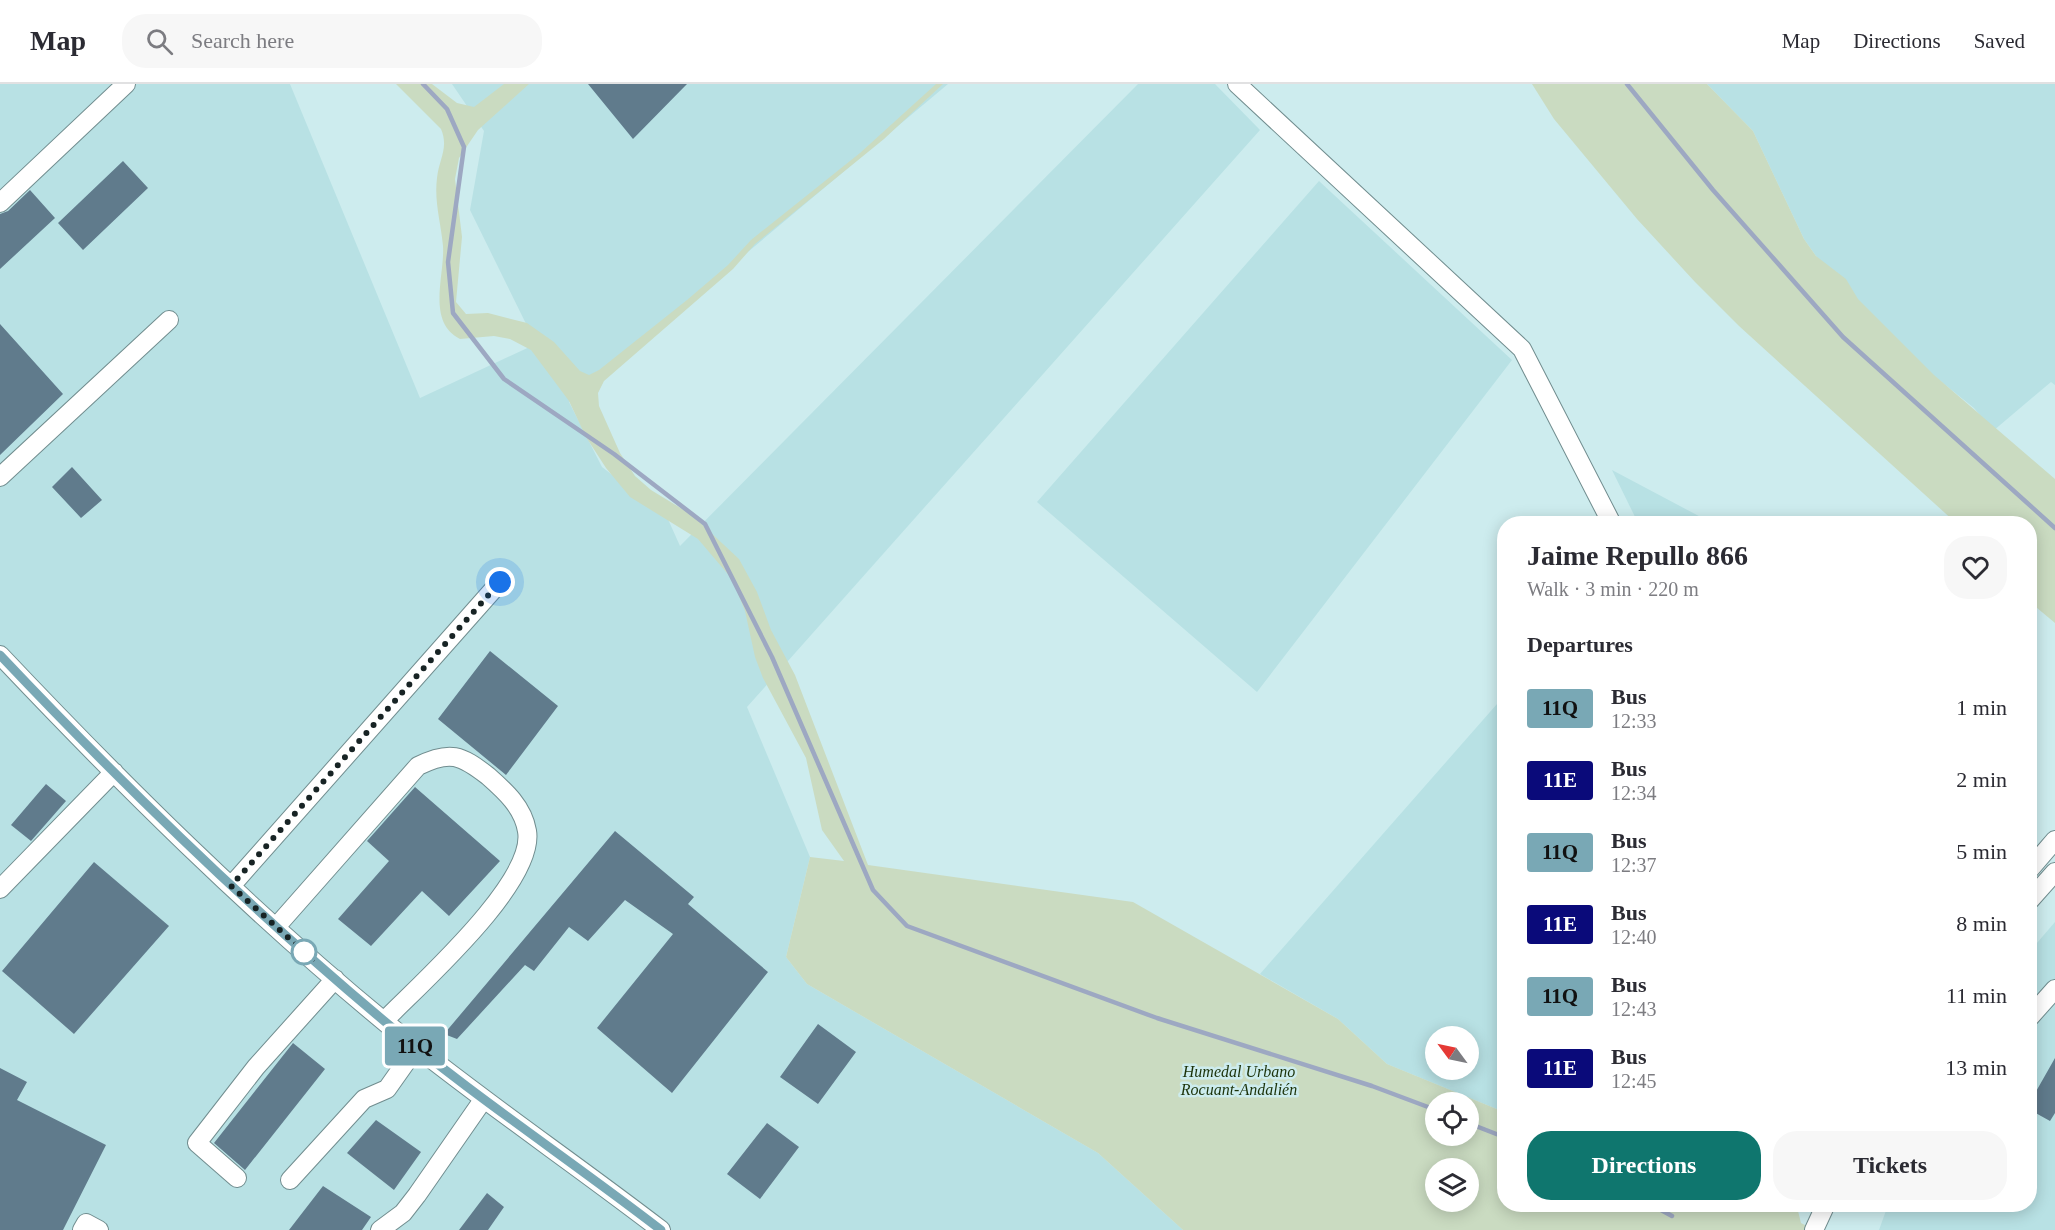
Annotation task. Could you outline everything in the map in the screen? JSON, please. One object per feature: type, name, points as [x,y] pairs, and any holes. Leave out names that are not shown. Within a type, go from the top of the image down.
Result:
[{"type":"street","points":[[0,203],[126,84]]},
{"type":"street","points":[[1238,84],[1522,349],[1608,516]]},
{"type":"street","points":[[0,477],[169,320]]},
{"type":"street","points":[[231,886],[500,582]]},
{"type":"street","points":[[0,655],[114,772],[231,886],[335,980],[416,1048],[483,1100],[661,1230]]},
{"type":"street","points":[[276,927],[418,766],[436,757],[454,756],[470,761],[507,792],[520,812],[528,832],[523,862],[489,913],[384,1021]]},
{"type":"street","points":[[0,889],[114,772]]},
{"type":"street","points":[[2037,861],[2055,840]]},
{"type":"street","points":[[2037,892],[2055,872]]},
{"type":"street","points":[[237,1178],[197,1143],[256,1067],[335,980]]},
{"type":"street","points":[[2037,1009],[2055,989]]},
{"type":"street","points":[[290,1180],[364,1099],[387,1089],[416,1048]]},
{"type":"street","points":[[380,1230],[403,1213],[483,1100]]},
{"type":"street","points":[[1814,1230],[1822,1212]]},
{"type":"street","points":[[82,1230],[86,1223],[99,1230]]},
{"type":"shaded area","points":[[0,84],[290,84],[420,398],[536,344],[470,210],[484,131],[452,84],[948,84],[569,402],[602,467],[667,517],[680,546],[1138,84],[1215,84],[1260,130],[747,707],[810,857],[786,957],[807,984],[1098,1153],[1183,1230],[0,1230]]},
{"type":"shaded area","points":[[1707,84],[2055,84],[2055,385],[2051,382],[1993,431],[1974,408],[1928,371],[1821,263],[1804,239],[1753,131]]},
{"type":"shaded area","points":[[1319,181],[1512,360],[1257,692],[1037,502]]},
{"type":"shaded area","points":[[1612,470],[1699,516],[1635,516]]},
{"type":"shaded area","points":[[1497,704],[1497,1109],[1479,1102],[1479,1092],[1455,1092],[1426,1080],[1479,1080],[1479,1026],[1425,1026],[1425,1080],[1387,1064],[1338,1019],[1260,974]]},
{"type":"shaded area","points":[[2055,922],[2055,1230],[1879,1230],[1885,1212],[2037,1212],[2037,943]]},
{"type":"green space","name":"Humedal Urbano Rocuant-Andalién","points":[[396,84],[432,84],[457,103],[474,107],[504,84],[529,84],[478,130],[459,158],[455,179],[462,237],[456,302],[466,314],[488,313],[527,323],[554,342],[580,371],[589,375],[599,370],[687,300],[728,265],[751,240],[860,153],[936,84],[943,84],[884,139],[755,244],[733,269],[604,381],[598,393],[599,406],[620,453],[635,476],[651,490],[692,515],[739,559],[757,592],[771,630],[795,675],[868,865],[1133,902],[1338,1019],[1387,1064],[1455,1092],[1425,1092],[1425,1146],[1479,1146],[1479,1102],[1497,1109],[1497,1212],[1798,1212],[1801,1223],[1814,1230],[1183,1230],[1098,1153],[807,984],[786,957],[810,857],[844,861],[822,830],[806,758],[763,678],[755,657],[745,611],[732,579],[698,539],[630,497],[606,468],[586,437],[569,401],[531,350],[510,339],[494,336],[460,339],[443,321],[440,297],[443,246],[436,187],[444,142],[441,129]]},
{"type":"green space","points":[[1532,84],[1707,84],[1753,131],[1804,239],[1816,256],[1846,279],[1858,299],[1934,375],[2055,479],[2055,623],[2037,608],[2037,516],[1948,516],[1739,326],[1695,282],[1637,219],[1554,119]]},
{"type":"building","points":[[588,84],[687,84],[633,139]]},
{"type":"building","points":[[123,161],[148,188],[83,250],[58,223]]},
{"type":"building","points":[[30,190],[55,218],[0,269],[0,214],[8,211]]},
{"type":"building","points":[[0,324],[63,394],[0,455]]},
{"type":"building","points":[[72,467],[102,500],[81,518],[52,487]]},
{"type":"building","points":[[490,651],[558,706],[506,775],[438,719]]},
{"type":"building","points":[[46,784],[66,801],[31,841],[11,825]]},
{"type":"building","points":[[415,787],[500,861],[449,916],[422,891],[371,946],[338,919],[389,861],[367,841]]},
{"type":"building","points":[[615,831],[694,897],[688,904],[768,972],[672,1093],[597,1028],[673,934],[625,900],[588,941],[569,927],[534,971],[525,965],[457,1039],[444,1034]]},
{"type":"building","points":[[94,862],[169,926],[74,1034],[2,971]]},
{"type":"building","points":[[818,1024],[856,1052],[818,1104],[780,1077]]},
{"type":"building","points":[[293,1043],[325,1069],[245,1170],[214,1143]]},
{"type":"building","points":[[2055,1058],[2055,1113],[2050,1121],[2037,1114],[2037,1090]]},
{"type":"building","points":[[0,1068],[27,1082],[17,1100],[106,1145],[63,1230],[0,1230]]},
{"type":"building","points":[[376,1120],[421,1152],[394,1190],[347,1153]]},
{"type":"building","points":[[767,1123],[799,1147],[760,1199],[727,1174]]},
{"type":"building","points":[[323,1186],[371,1217],[362,1230],[289,1230]]},
{"type":"building","points":[[487,1193],[504,1207],[488,1230],[459,1230]]},
{"type":"waterway","points":[[423,84],[447,109],[464,147],[448,262],[453,313],[504,379],[614,454],[705,524],[772,657],[873,890],[907,926],[1157,1018],[1372,1086],[1425,1106]]},
{"type":"waterway","points":[[1627,84],[1713,190],[1843,337],[2055,528]]},
{"type":"waterway","points":[[1479,1127],[1497,1134]]},
{"type":"waterway","points":[[1665,1212],[1672,1216]]},
{"type":"bus line","name":"11Q","points":[[0,655],[193,850],[329,975],[492,1107],[661,1230]]},
{"type":"route","points":[[304,952],[312,959],[231,886],[500,582]]}]
